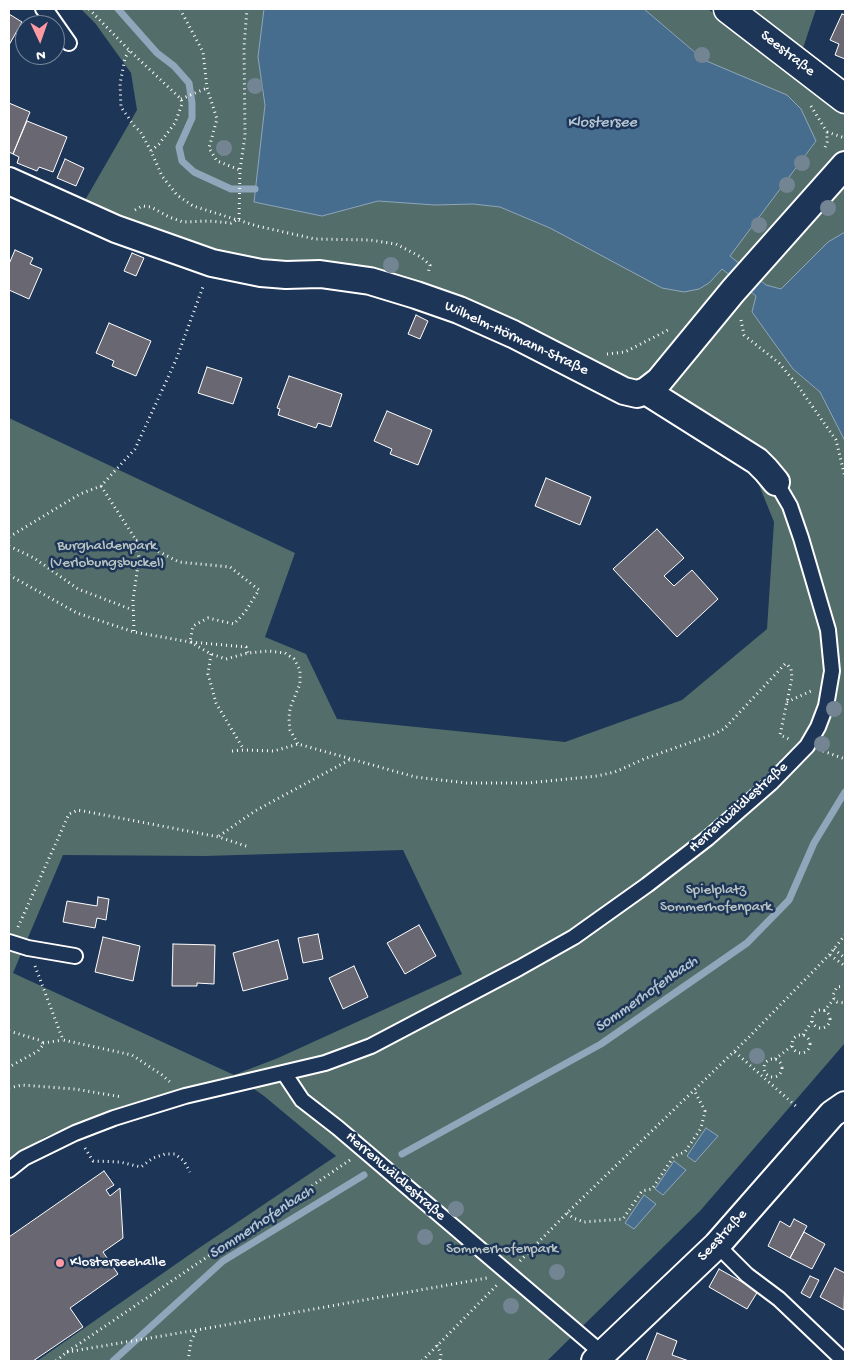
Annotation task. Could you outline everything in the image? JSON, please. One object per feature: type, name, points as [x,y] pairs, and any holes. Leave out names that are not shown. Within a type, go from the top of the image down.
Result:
[{"type":"street","name":"Seestraße","points":[[728,9],[845,99]]},
{"type":"street","points":[[646,391],[659,381],[710,317],[741,282],[834,158]]},
{"type":"street","name":"Wilhelm-Hörmann-Straße","points":[[9,181],[116,229],[212,262],[261,273],[286,275],[320,274],[370,281],[416,295],[459,310],[513,334],[624,391],[637,394],[646,391]]},
{"type":"street","name":"Herrenwäldlestraße","points":[[646,391],[756,462],[776,482]]},
{"type":"street","name":"Seestraße","points":[[603,1359],[717,1245],[832,1114],[845,1105]]},
{"type":"lane","points":[[42,9],[48,13],[69,42]]},
{"type":"lane","name":"Herrenwäldlestraße","points":[[9,1170],[24,1158],[75,1133],[145,1108],[185,1096],[325,1063],[371,1046],[494,982],[574,937],[647,885],[708,838],[771,783],[807,746],[818,727],[826,706],[832,671],[828,630],[801,538],[790,506],[776,482]]},
{"type":"lane","points":[[10,942],[28,948],[75,956]]},
{"type":"lane","name":"Herrenwäldlestraße","points":[[284,1073],[302,1100],[507,1274],[603,1359]]},
{"type":"lane","points":[[717,1245],[747,1275],[779,1299],[844,1361]]},
{"type":"path","points":[[89,9],[181,100],[182,104],[175,123],[151,151]]},
{"type":"path","points":[[180,9],[203,52],[208,88],[217,119],[209,148],[217,161],[240,170]]},
{"type":"path","points":[[239,219],[240,170],[245,136],[244,47],[248,9]]},
{"type":"path","points":[[129,50],[125,58],[120,84],[121,107],[140,131],[162,176],[177,195],[193,206],[257,226],[315,239],[370,240],[396,244],[421,258],[430,265],[429,269]]},
{"type":"path","points":[[181,100],[208,88]]},
{"type":"path","points":[[806,102],[827,132],[827,142],[834,158]]},
{"type":"path","points":[[827,132],[845,138]]},
{"type":"path","points":[[136,210],[142,206],[151,207],[169,218],[183,222],[209,221],[232,223],[239,219]]},
{"type":"path","points":[[9,537],[80,494],[101,486],[135,449],[176,360],[212,262]]},
{"type":"path","points":[[741,282],[740,312],[744,335],[779,363],[798,386],[836,440],[845,477]]},
{"type":"path","points":[[599,355],[625,352],[692,317],[710,317]]},
{"type":"path","points":[[101,486],[136,540],[139,558],[133,600],[134,632]]},
{"type":"path","points":[[136,540],[179,562],[230,567],[259,590],[245,612],[234,624],[208,618],[193,626],[190,642]]},
{"type":"path","points":[[9,546],[34,558],[78,589],[133,610]]},
{"type":"path","points":[[9,576],[77,613],[134,632],[190,642],[246,647],[248,653]]},
{"type":"path","points":[[190,642],[211,654],[226,659],[248,653],[270,651],[285,653],[294,659],[300,670],[300,684],[290,708],[289,719],[290,730],[298,744]]},
{"type":"path","points":[[211,654],[208,674],[216,703],[244,750]]},
{"type":"path","points":[[232,751],[274,751],[298,744],[415,777],[467,783],[528,783],[606,774],[724,729],[787,664],[791,669],[792,678],[780,735]]},
{"type":"path","points":[[218,837],[254,811],[351,759]]},
{"type":"path","points":[[10,942],[69,814],[78,810],[218,837],[249,847]]},
{"type":"path","points":[[422,1361],[568,1213],[735,1052],[845,936]]},
{"type":"path","points":[[28,948],[63,1040]]},
{"type":"path","points":[[834,949],[845,958]]},
{"type":"path","points":[[829,955],[845,966]]},
{"type":"path","points":[[824,1011],[834,999],[834,990],[837,987],[845,986]]},
{"type":"path","points":[[834,999],[837,1002],[845,1003]]},
{"type":"path","points":[[803,1035],[816,1012],[824,1011],[828,1013],[830,1018],[830,1022],[823,1028],[814,1025],[812,1021]]},
{"type":"path","points":[[9,1031],[43,1042],[63,1040],[132,1055],[162,1075],[185,1096]]},
{"type":"path","points":[[764,1078],[766,1062],[775,1059],[792,1046],[795,1037],[803,1035],[810,1042],[807,1050],[803,1052],[798,1052],[792,1046]]},
{"type":"path","points":[[9,1067],[43,1048],[43,1042]]},
{"type":"path","points":[[735,1052],[798,1108]]},
{"type":"path","points":[[766,1074],[770,1077],[779,1074],[781,1066],[775,1059]]},
{"type":"path","points":[[9,1088],[22,1085],[75,1089],[122,1096],[145,1108]]},
{"type":"path","points":[[568,1213],[573,1218],[584,1222],[623,1219],[642,1191],[652,1189],[674,1156],[685,1152],[701,1128],[705,1111],[694,1090]]},
{"type":"path","points":[[84,1147],[93,1161],[120,1162],[141,1167],[153,1158],[165,1154],[175,1154],[184,1161],[190,1172]]},
{"type":"path","points":[[56,1361],[364,1151]]},
{"type":"path","points":[[67,1352],[507,1274]]},
{"type":"path","points":[[188,1361],[191,1341],[196,1330]]},
{"type":"path","points":[[438,1346],[441,1354],[440,1361]]},
{"type":"green space","name":"Sommerhofenpark","points":[[81,9],[264,9],[258,57],[265,105],[254,202],[322,216],[378,201],[435,205],[473,204],[500,207],[550,228],[709,283],[721,268],[756,296],[752,312],[793,369],[820,392],[845,441],[845,1043],[700,1211],[547,1361],[37,1361],[199,1248],[336,1156],[264,1096],[234,1075],[120,1107],[45,1137],[9,1160],[9,418],[295,553],[265,637],[306,654],[337,719],[565,742],[682,700],[767,629],[774,522],[757,480],[675,401],[475,307],[208,248],[84,202],[137,110],[131,73],[95,23]],"holes":[[[403,850],[462,974],[278,1058],[234,1075],[13,973],[63,855],[205,856]]]},
{"type":"green space","points":[[644,9],[708,9],[845,109],[845,232],[828,242],[781,289],[766,285],[729,256],[816,141],[741,76],[704,60]]},
{"type":"green space","points":[[752,9],[816,9],[803,48]]},
{"type":"water","name":"Klostersee","points":[[264,9],[644,9],[704,60],[787,95],[801,109],[816,141],[730,256],[766,285],[781,289],[828,242],[845,232],[845,441],[820,392],[793,369],[752,312],[756,296],[722,269],[709,283],[699,289],[684,292],[662,288],[550,228],[500,207],[473,204],[435,205],[378,201],[322,216],[254,202],[265,105],[258,57]]},
{"type":"water","points":[[706,1128],[718,1136],[695,1162],[687,1156]]},
{"type":"water","points":[[674,1161],[686,1170],[663,1195],[655,1189]]},
{"type":"water","points":[[644,1195],[656,1204],[634,1229],[625,1223]]},
{"type":"building","points":[[9,14],[15,18],[15,34],[9,45]]},
{"type":"building","points":[[842,14],[845,15],[845,59],[835,55],[839,44],[830,40]]},
{"type":"building","points":[[9,103],[30,112],[13,154],[9,152]]},
{"type":"building","points":[[27,121],[67,137],[53,172],[39,167],[37,171],[17,163],[19,157],[13,154]]},
{"type":"building","points":[[65,159],[84,168],[76,186],[57,178]]},
{"type":"building","points":[[15,250],[33,258],[30,264],[42,269],[29,299],[9,290],[9,264]]},
{"type":"building","points":[[132,253],[144,258],[136,276],[124,271]]},
{"type":"building","points":[[416,315],[428,321],[420,339],[408,334]]},
{"type":"building","points":[[109,323],[151,341],[136,376],[112,366],[114,361],[96,353]]},
{"type":"building","points":[[207,367],[242,378],[233,404],[198,393]]},
{"type":"building","points":[[289,376],[342,394],[331,427],[318,423],[316,428],[278,415],[280,409],[277,408]]},
{"type":"building","points":[[387,411],[432,430],[418,465],[390,454],[392,449],[374,441]]},
{"type":"building","points":[[546,478],[591,497],[580,525],[535,506]]},
{"type":"building","points":[[657,529],[684,558],[664,576],[674,586],[692,570],[718,599],[677,637],[613,569]]},
{"type":"building","points":[[98,897],[109,899],[106,920],[97,918],[95,928],[63,922],[67,901],[97,906]]},
{"type":"building","points":[[419,925],[436,956],[405,974],[387,943]]},
{"type":"building","points":[[318,934],[323,959],[303,963],[298,938]]},
{"type":"building","points":[[103,937],[140,946],[133,981],[95,972]]},
{"type":"building","points":[[278,940],[288,979],[243,991],[233,953]]},
{"type":"building","points":[[173,944],[215,945],[214,984],[197,983],[197,986],[172,986]]},
{"type":"building","points":[[354,966],[368,997],[343,1009],[329,978]]},
{"type":"building","name":"Klosterseehalle","points":[[104,1171],[114,1185],[106,1190],[110,1196],[120,1188],[123,1238],[103,1252],[118,1274],[70,1308],[83,1327],[33,1361],[9,1361],[9,1237]]},
{"type":"building","points":[[794,1219],[807,1226],[790,1258],[768,1246],[780,1221],[790,1227]]},
{"type":"building","points":[[804,1232],[825,1244],[812,1269],[790,1258]]},
{"type":"building","points":[[835,1268],[845,1273],[844,1310],[820,1297]]},
{"type":"building","points":[[719,1269],[758,1291],[747,1309],[709,1287]]},
{"type":"building","points":[[810,1276],[819,1280],[810,1298],[801,1293]]},
{"type":"building","points":[[657,1333],[677,1341],[672,1355],[689,1361],[646,1361]]},
{"type":"waterway","name":"Sommerhofenbach","points":[[118,9],[157,53],[174,66],[189,83],[192,118],[179,147],[182,161],[194,172],[231,189],[255,189]]},
{"type":"waterway","name":"Sommerhofenbach","points":[[402,1154],[601,1044],[747,943],[789,900],[814,843],[845,792]]},
{"type":"waterway","name":"Sommerhofenbach","points":[[113,1361],[223,1261],[364,1175]]},
{"type":"place","name":"Klosterseehalle","points":[[60,1263]]},
{"type":"park label","name":"Burghaldenpark (Verlobungsbuckel)","points":[[107,556]]},
{"type":"park label","name":"Spielplatz Sommerhofenpark","points":[[716,900]]}]
